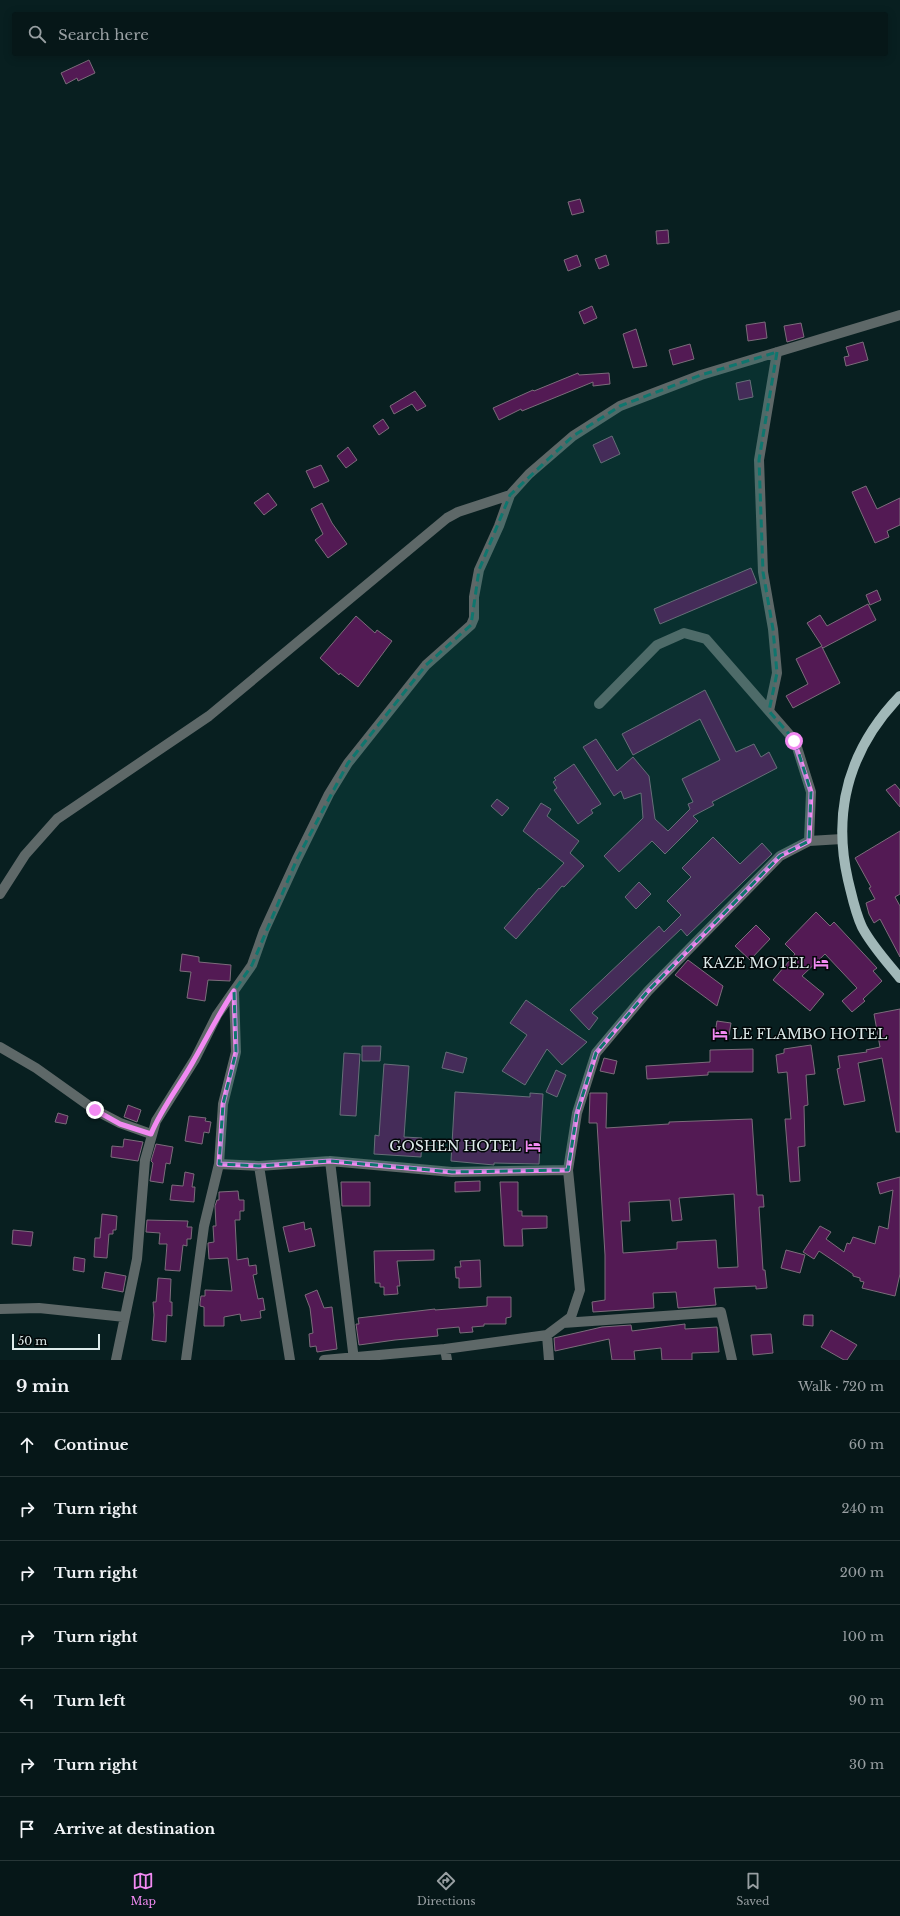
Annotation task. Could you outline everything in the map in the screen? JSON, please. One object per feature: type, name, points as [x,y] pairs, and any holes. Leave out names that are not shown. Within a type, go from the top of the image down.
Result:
[{"type":"main road","points":[[900,696],[885,712],[868,736],[854,765],[845,796],[842,839],[845,867],[853,902],[862,927],[875,947],[900,978]]},
{"type":"street","points":[[116,1360],[137,1259],[144,1160],[156,1121],[195,1059],[217,1015],[252,965],[264,931],[297,859],[329,794],[348,763],[426,665],[471,625],[474,618],[474,597],[479,570],[499,526],[510,494],[529,474],[573,436],[620,406],[701,375],[900,315]]},
{"type":"street","points":[[769,712],[777,674],[773,629],[763,572],[759,460],[777,352]]},
{"type":"street","points":[[0,894],[25,855],[57,819],[209,716],[447,518],[458,512],[510,494]]},
{"type":"street","points":[[599,704],[657,645],[684,634],[706,639],[794,741],[811,792],[809,841]]},
{"type":"street","points":[[324,1360],[353,1359],[446,1349],[547,1335],[571,1317],[580,1290],[568,1170],[577,1113],[596,1053],[648,991],[780,856],[809,841],[842,839]]},
{"type":"street","points":[[186,1360],[204,1226],[219,1164],[223,1104],[236,1052],[234,991]]},
{"type":"street","points":[[0,1047],[36,1068],[95,1110],[120,1124],[151,1134]]},
{"type":"street","points":[[219,1164],[259,1166],[330,1161],[452,1172],[568,1170]]},
{"type":"street","points":[[330,1161],[353,1359]]},
{"type":"street","points":[[259,1166],[290,1360]]},
{"type":"street","points":[[0,1309],[39,1308],[125,1317]]},
{"type":"street","points":[[563,1323],[721,1312],[732,1360]]},
{"type":"street","points":[[547,1335],[549,1360]]},
{"type":"street","points":[[446,1349],[447,1360]]},
{"type":"highlighted area","points":[[777,352],[759,460],[763,572],[773,629],[777,673],[769,711],[795,741],[811,792],[809,841],[780,856],[648,991],[596,1053],[577,1113],[568,1170],[452,1172],[330,1161],[259,1166],[219,1164],[223,1104],[236,1052],[234,991],[252,965],[297,859],[348,763],[426,665],[471,625],[479,570],[510,495],[573,436],[620,406],[701,375]]},
{"type":"building","points":[[89,60],[95,73],[78,81],[77,78],[66,84],[61,73]]},
{"type":"building","points":[[580,199],[584,212],[572,215],[568,202]]},
{"type":"building","points":[[668,230],[669,243],[657,244],[656,231]]},
{"type":"building","points":[[577,255],[581,266],[568,271],[564,260]]},
{"type":"building","points":[[606,255],[609,265],[599,269],[595,259]]},
{"type":"building","points":[[592,306],[597,318],[584,324],[579,312]]},
{"type":"building","points":[[765,322],[767,338],[748,341],[746,325]]},
{"type":"building","points":[[801,323],[804,337],[787,342],[784,326]]},
{"type":"building","points":[[636,329],[647,366],[633,368],[623,334]]},
{"type":"building","points":[[863,342],[868,360],[846,366],[844,357],[849,356],[846,347]]},
{"type":"building","points":[[690,344],[694,359],[673,365],[669,350]]},
{"type":"building","points":[[578,373],[579,375],[609,373],[610,384],[593,386],[593,382],[522,411],[521,409],[499,420],[493,408],[533,390],[534,391]]},
{"type":"building","points":[[750,380],[753,397],[739,400],[736,383]]},
{"type":"building","points":[[415,391],[426,406],[417,411],[412,404],[394,414],[390,406]]},
{"type":"building","points":[[383,419],[389,428],[379,435],[373,426]]},
{"type":"building","points":[[612,436],[620,454],[601,463],[593,445]]},
{"type":"building","points":[[348,447],[357,460],[346,468],[337,456]]},
{"type":"building","points":[[321,465],[329,481],[314,488],[306,471]]},
{"type":"building","points":[[866,486],[877,509],[900,498],[900,525],[887,531],[889,537],[875,543],[852,492]]},
{"type":"building","points":[[268,493],[277,505],[264,515],[254,503]]},
{"type":"building","points":[[322,503],[332,523],[347,544],[328,558],[315,540],[323,534],[311,509]]},
{"type":"building","points":[[751,568],[757,583],[660,624],[654,609]]},
{"type":"building","points":[[877,590],[881,600],[870,605],[866,595]]},
{"type":"building","points":[[868,604],[876,620],[823,648],[822,647],[840,683],[793,708],[786,696],[808,684],[796,659],[822,646],[807,623],[820,615],[827,626]]},
{"type":"building","points":[[356,616],[375,633],[377,630],[392,641],[358,687],[340,673],[339,675],[320,658]]},
{"type":"building","points":[[705,690],[736,752],[754,744],[761,757],[769,752],[777,768],[712,802],[714,805],[693,816],[698,821],[665,854],[652,841],[619,872],[604,856],[643,818],[641,793],[624,799],[621,791],[614,796],[583,747],[596,739],[617,771],[633,757],[649,776],[655,819],[668,831],[690,809],[688,804],[693,802],[682,779],[720,760],[700,719],[633,755],[622,734]]},
{"type":"building","points":[[574,764],[601,804],[591,810],[593,813],[578,824],[554,790],[557,788],[553,782],[556,780],[554,778]]},
{"type":"building","points":[[895,784],[900,790],[900,807],[886,790]]},
{"type":"building","points":[[497,799],[509,808],[502,816],[491,806]]},
{"type":"building","points":[[541,803],[551,809],[547,816],[579,841],[570,853],[584,866],[564,887],[562,886],[516,939],[504,928],[539,888],[540,889],[564,863],[523,831]]},
{"type":"building","points":[[900,831],[900,894],[895,897],[900,906],[900,957],[880,919],[874,923],[869,914],[866,903],[875,899],[869,888],[871,887],[855,858]]},
{"type":"building","points":[[713,837],[740,864],[762,843],[772,854],[687,936],[681,929],[592,1013],[598,1018],[589,1030],[570,1010],[659,926],[664,932],[681,915],[667,901],[691,877],[682,868]]},
{"type":"building","points":[[639,882],[651,894],[636,909],[625,897]]},
{"type":"building","points":[[816,912],[830,926],[834,922],[877,968],[873,971],[882,981],[863,999],[865,1001],[852,1012],[842,1001],[857,988],[825,954],[802,976],[824,994],[810,1011],[773,980],[795,954],[785,944]]},
{"type":"building","points":[[756,925],[770,939],[750,960],[735,946]]},
{"type":"building","points":[[182,954],[199,957],[199,962],[231,965],[230,981],[208,980],[205,1001],[187,998],[191,972],[180,971]]},
{"type":"building","points":[[688,960],[723,986],[717,1006],[675,975]]},
{"type":"building","points":[[526,1000],[587,1042],[562,1065],[547,1049],[525,1085],[502,1071],[527,1035],[510,1023]]},
{"type":"building","points":[[900,1009],[900,1132],[896,1132],[882,1058],[858,1063],[865,1101],[844,1105],[837,1069],[840,1068],[838,1056],[867,1052],[866,1050],[880,1047],[874,1014]]},
{"type":"building","points":[[717,1021],[731,1023],[729,1035],[715,1033]]},
{"type":"building","points":[[811,1045],[815,1074],[806,1075],[808,1105],[804,1106],[805,1146],[798,1147],[800,1181],[790,1182],[785,1119],[791,1119],[787,1072],[778,1073],[776,1055],[784,1053],[784,1049]]},
{"type":"building","points":[[362,1046],[381,1046],[380,1061],[362,1061]]},
{"type":"building","points":[[753,1049],[753,1072],[708,1072],[708,1075],[647,1079],[646,1066],[710,1062],[710,1050]]},
{"type":"building","points":[[446,1052],[467,1058],[463,1073],[442,1068]]},
{"type":"building","points":[[344,1053],[360,1054],[356,1116],[340,1115]]},
{"type":"building","points":[[604,1058],[617,1061],[614,1074],[600,1071]]},
{"type":"building","points":[[384,1064],[409,1066],[404,1137],[422,1138],[421,1157],[374,1154],[375,1135],[379,1136]]},
{"type":"building","points":[[556,1070],[566,1075],[557,1097],[546,1092]]},
{"type":"building","points":[[455,1092],[530,1097],[530,1093],[543,1094],[539,1164],[494,1163],[494,1165],[451,1161]]},
{"type":"building","points":[[590,1093],[607,1093],[606,1128],[669,1124],[669,1122],[752,1119],[757,1195],[763,1195],[764,1207],[759,1207],[763,1270],[765,1270],[767,1288],[756,1289],[756,1286],[714,1288],[716,1305],[678,1308],[676,1292],[653,1293],[654,1308],[593,1312],[592,1302],[605,1300],[605,1255],[597,1123],[589,1123]],"holes":[[[734,1194],[738,1267],[718,1268],[716,1240],[677,1242],[677,1249],[623,1253],[621,1221],[630,1221],[629,1202],[670,1200],[672,1221],[682,1220],[679,1198]]]},
{"type":"building","points":[[128,1105],[141,1110],[137,1122],[124,1117]]},
{"type":"building","points":[[58,1113],[68,1116],[66,1124],[55,1122]]},
{"type":"building","points":[[189,1116],[206,1118],[205,1121],[211,1122],[209,1133],[204,1132],[202,1144],[185,1141]]},
{"type":"building","points":[[124,1139],[143,1142],[138,1161],[111,1157],[112,1146],[123,1147]]},
{"type":"building","points":[[156,1144],[173,1147],[170,1164],[166,1163],[163,1183],[150,1181],[153,1163],[151,1161]]},
{"type":"building","points":[[185,1172],[194,1174],[192,1187],[195,1187],[194,1202],[170,1200],[172,1185],[183,1186]]},
{"type":"building","points":[[900,1177],[900,1274],[895,1296],[862,1288],[864,1282],[860,1281],[860,1278],[853,1276],[853,1274],[819,1251],[814,1259],[803,1252],[820,1226],[831,1232],[826,1239],[844,1252],[847,1243],[850,1244],[853,1237],[875,1244],[879,1226],[888,1229],[893,1190],[880,1194],[877,1183]]},
{"type":"building","points":[[480,1181],[480,1191],[455,1192],[455,1182]]},
{"type":"building","points":[[341,1182],[370,1182],[370,1206],[342,1206]]},
{"type":"building","points":[[500,1182],[518,1182],[518,1211],[522,1211],[522,1216],[547,1216],[547,1228],[522,1229],[523,1246],[504,1246]]},
{"type":"building","points":[[238,1191],[239,1200],[244,1200],[244,1211],[240,1211],[240,1220],[235,1220],[237,1260],[248,1258],[249,1266],[256,1265],[257,1274],[253,1275],[258,1299],[263,1298],[265,1310],[260,1311],[261,1318],[241,1321],[240,1314],[224,1317],[224,1326],[204,1326],[204,1307],[200,1306],[200,1303],[201,1296],[205,1296],[205,1290],[232,1291],[228,1258],[209,1259],[208,1243],[214,1242],[213,1226],[216,1226],[215,1206],[217,1200],[219,1200],[219,1192]]},
{"type":"building","points":[[102,1214],[117,1216],[116,1230],[113,1230],[113,1234],[109,1234],[107,1258],[94,1257],[95,1238],[100,1238]]},
{"type":"building","points":[[147,1220],[188,1221],[187,1227],[192,1227],[191,1239],[187,1239],[187,1246],[183,1245],[180,1271],[165,1270],[167,1244],[159,1244],[160,1233],[146,1232]]},
{"type":"building","points":[[304,1222],[305,1230],[311,1228],[315,1246],[289,1252],[283,1227]]},
{"type":"building","points":[[13,1230],[33,1232],[31,1246],[12,1244]]},
{"type":"building","points":[[434,1250],[434,1260],[397,1261],[400,1286],[397,1286],[398,1294],[384,1295],[384,1287],[380,1287],[380,1283],[375,1283],[374,1251]]},
{"type":"building","points":[[786,1250],[805,1255],[800,1273],[781,1268]]},
{"type":"building","points":[[74,1257],[85,1259],[84,1272],[73,1270]]},
{"type":"building","points":[[480,1260],[481,1287],[459,1288],[459,1278],[456,1278],[455,1267],[461,1267],[460,1261]]},
{"type":"building","points":[[105,1272],[126,1276],[123,1292],[102,1288]]},
{"type":"building","points":[[158,1278],[171,1279],[170,1302],[172,1302],[172,1316],[167,1315],[166,1342],[152,1340],[154,1315],[153,1302],[156,1302]]},
{"type":"building","points":[[317,1290],[324,1308],[332,1307],[337,1349],[317,1352],[316,1346],[310,1347],[309,1334],[313,1333],[310,1308],[305,1295]]},
{"type":"building","points":[[487,1297],[511,1297],[511,1317],[506,1318],[506,1324],[484,1324],[484,1326],[472,1327],[473,1332],[460,1333],[459,1327],[437,1329],[438,1336],[359,1345],[356,1324],[359,1324],[358,1318],[435,1309],[487,1306]]},
{"type":"building","points":[[804,1315],[813,1315],[813,1326],[803,1325]]},
{"type":"building","points":[[685,1324],[685,1329],[717,1327],[719,1352],[692,1353],[692,1360],[662,1360],[661,1348],[634,1351],[635,1360],[612,1360],[609,1339],[555,1351],[554,1338],[602,1327],[631,1325],[632,1331]]},
{"type":"building","points":[[831,1330],[857,1345],[847,1360],[844,1360],[821,1347]]},
{"type":"building","points":[[771,1334],[773,1353],[753,1355],[751,1335]]},
{"type":"place","name":"KAZE MOTEL","points":[[821,963]]},
{"type":"place","name":"LE FLAMBO HOTEL","points":[[720,1034]]},
{"type":"place","name":"GOSHEN HOTEL","points":[[533,1146]]},
{"type":"route","points":[[95,1110],[120,1124],[151,1134],[156,1121],[195,1059],[217,1015],[234,991],[236,1052],[223,1104],[219,1164],[259,1166],[330,1161],[452,1172],[568,1170],[577,1113],[596,1053],[648,991],[780,856],[809,841],[811,792],[794,741]]}]
